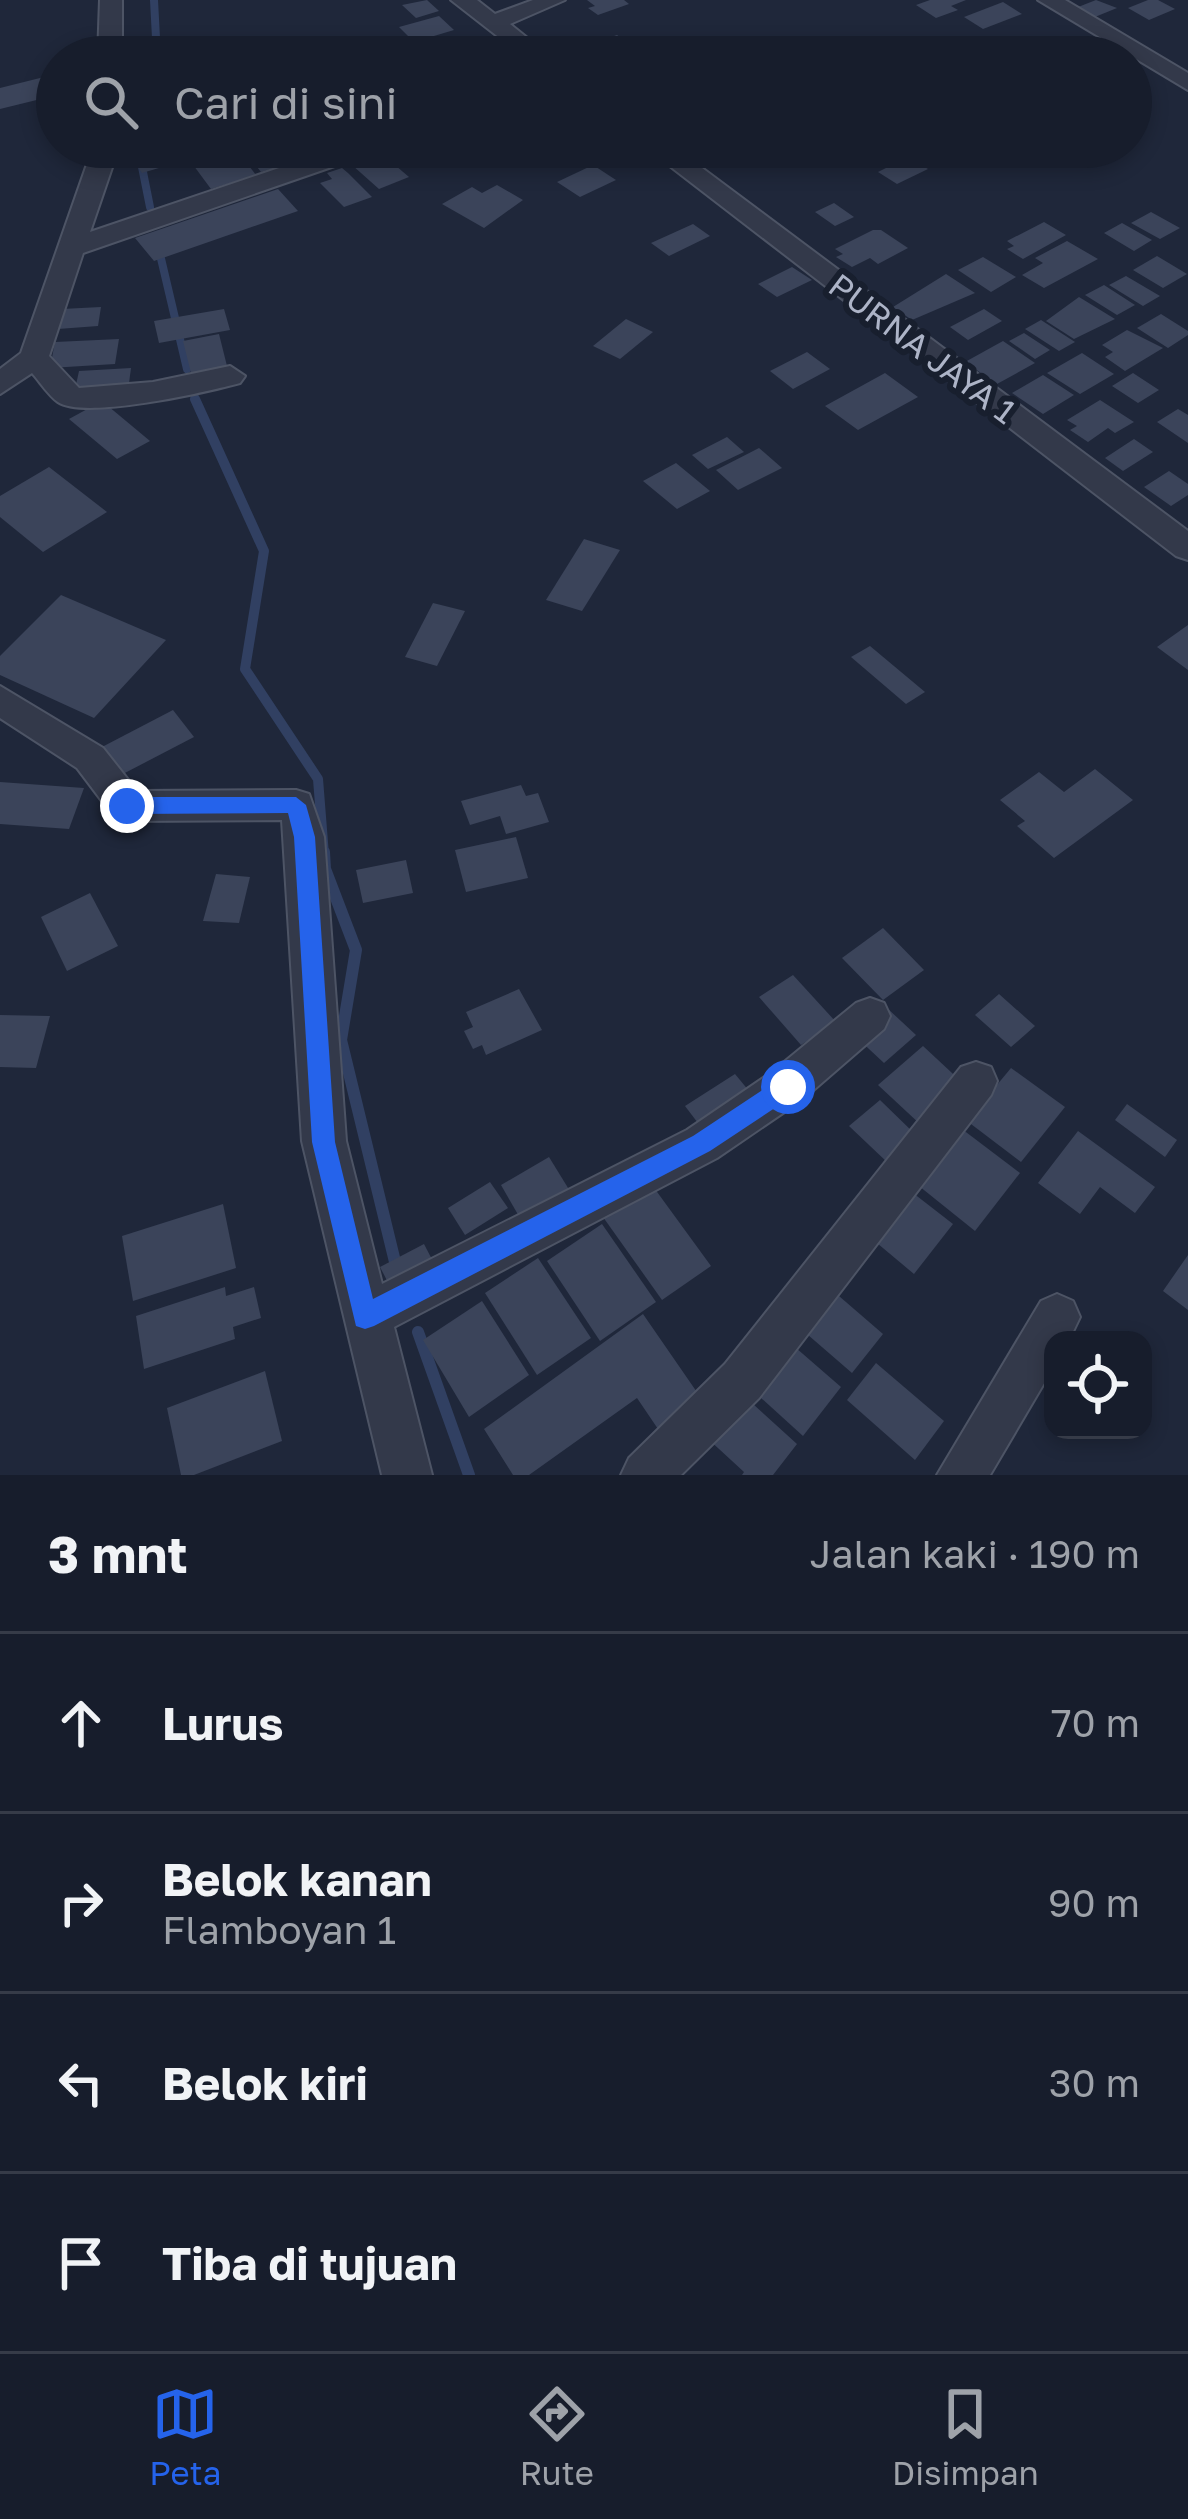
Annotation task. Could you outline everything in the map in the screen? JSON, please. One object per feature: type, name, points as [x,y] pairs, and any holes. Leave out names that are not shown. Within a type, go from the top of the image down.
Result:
[{"type":"street","points":[[110,36],[111,0]]},
{"type":"street","points":[[462,0],[511,36]]},
{"type":"street","points":[[492,22],[554,0]]},
{"type":"street","points":[[1049,0],[1113,36]]},
{"type":"street","points":[[1152,58],[1183,75]]},
{"type":"street","points":[[0,384],[34,357],[99,168]]},
{"type":"street","points":[[70,248],[304,168]]},
{"type":"street","name":"PURNA JAYA 1","points":[[686,168],[1188,548]]},
{"type":"street","points":[[34,357],[68,395],[78,399],[230,376]]},
{"type":"street","points":[[0,700],[90,758],[127,806],[296,805],[304,837],[324,1142],[407,1475]]},
{"type":"street","points":[[365,1317],[702,1144],[788,1087],[869,1016]]},
{"type":"street","points":[[646,1475],[742,1382],[976,1081]]},
{"type":"street","points":[[962,1475],[1058,1317]]},
{"type":"building","points":[[427,0],[439,11],[416,18],[402,5]]},
{"type":"building","points":[[587,0],[629,4],[598,15],[588,8],[595,6]]},
{"type":"building","points":[[966,0],[951,6],[958,10],[936,18],[916,5]]},
{"type":"building","points":[[1096,0],[1117,8],[1090,19],[1073,9]]},
{"type":"building","points":[[1148,0],[1175,9],[1149,20],[1128,8]]},
{"type":"building","points":[[1003,2],[1022,14],[983,29],[964,17]]},
{"type":"building","points":[[439,16],[454,30],[408,36],[399,27]]},
{"type":"building","points":[[36,79],[36,100],[0,109],[0,88]]},
{"type":"building","points":[[195,168],[251,168],[256,175],[211,189]]},
{"type":"building","points":[[342,168],[372,197],[344,207],[320,183],[332,179],[327,173]]},
{"type":"building","points":[[355,168],[398,168],[409,177],[379,189]]},
{"type":"building","points":[[587,168],[598,168],[616,180],[580,197],[557,182]]},
{"type":"building","points":[[886,168],[928,169],[897,184],[878,172]]},
{"type":"building","points":[[497,185],[523,200],[484,228],[442,204],[472,187],[482,193]]},
{"type":"building","points":[[278,189],[298,211],[154,261],[135,238]]},
{"type":"building","points":[[834,203],[854,217],[835,226],[815,212]]},
{"type":"building","points":[[1151,212],[1180,228],[1160,239],[1131,223]]},
{"type":"building","points":[[1044,222],[1066,235],[1023,259],[1007,249],[1014,246],[1007,241]]},
{"type":"building","points":[[1122,223],[1152,240],[1134,251],[1104,233]]},
{"type":"building","points":[[693,224],[710,236],[669,256],[651,243]]},
{"type":"building","points":[[881,230],[908,248],[878,264],[870,258],[852,267],[836,257],[843,254],[835,249]]},
{"type":"building","points":[[1067,241],[1098,259],[1044,288],[1022,275],[1043,263],[1035,258]]},
{"type":"building","points":[[1157,256],[1187,274],[1163,288],[1133,270]]},
{"type":"building","points":[[983,257],[1016,277],[991,292],[958,270]]},
{"type":"building","points":[[792,267],[812,280],[777,297],[758,284]]},
{"type":"building","points":[[946,274],[975,293],[912,320],[893,307]]},
{"type":"building","points":[[1126,276],[1160,296],[1143,306],[1109,285]]},
{"type":"building","points":[[1104,285],[1135,305],[1117,315],[1085,295]]},
{"type":"building","points":[[1079,297],[1115,319],[1074,339],[1046,321]]},
{"type":"building","points":[[101,307],[98,326],[58,329],[62,309]]},
{"type":"building","points":[[224,309],[230,330],[159,343],[154,321]]},
{"type":"building","points":[[984,309],[1002,321],[968,340],[950,327]]},
{"type":"building","points":[[1161,314],[1188,331],[1168,348],[1137,328]]},
{"type":"building","points":[[626,319],[653,332],[620,359],[593,346]]},
{"type":"building","points":[[1041,320],[1075,342],[1059,351],[1025,329]]},
{"type":"building","points":[[1127,330],[1163,348],[1125,371],[1105,357],[1113,352],[1102,345]]},
{"type":"building","points":[[1024,333],[1050,350],[1035,359],[1009,341]]},
{"type":"building","points":[[219,334],[229,374],[193,381],[183,341]]},
{"type":"building","points":[[119,339],[115,364],[50,368],[55,342]]},
{"type":"building","points":[[1003,341],[1035,363],[997,384],[965,362]]},
{"type":"building","points":[[807,352],[830,369],[793,389],[770,371]]},
{"type":"building","points":[[1082,353],[1114,374],[1080,394],[1047,373]]},
{"type":"building","points":[[131,368],[128,391],[74,394],[79,371]]},
{"type":"building","points":[[885,373],[918,397],[858,430],[825,406]]},
{"type":"building","points":[[1133,373],[1159,390],[1138,403],[1112,386]]},
{"type":"building","points":[[1043,375],[1074,395],[1043,414],[1012,393]]},
{"type":"building","points":[[1100,400],[1134,422],[1115,433],[1108,428],[1088,442],[1070,430],[1077,426],[1067,420]]},
{"type":"building","points":[[102,401],[150,441],[117,459],[69,419]]},
{"type":"building","points":[[1178,409],[1188,415],[1188,443],[1157,422]]},
{"type":"building","points":[[727,437],[744,452],[708,469],[692,455]]},
{"type":"building","points":[[1134,439],[1153,452],[1123,471],[1105,458]]},
{"type":"building","points":[[759,448],[782,468],[738,490],[716,470]]},
{"type":"building","points":[[676,463],[710,491],[677,509],[643,481]]},
{"type":"building","points":[[49,467],[107,512],[43,552],[0,517],[0,496]]},
{"type":"building","points":[[1169,471],[1188,484],[1188,495],[1171,506],[1144,487]]},
{"type":"building","points":[[584,539],[620,550],[582,611],[546,600]]},
{"type":"building","points":[[61,595],[166,640],[94,718],[0,675],[0,656]]},
{"type":"building","points":[[433,603],[465,611],[437,666],[405,657]]},
{"type":"building","points":[[1188,625],[1188,670],[1157,647]]},
{"type":"building","points":[[870,646],[925,692],[906,704],[851,657]]},
{"type":"building","points":[[173,710],[194,737],[121,775],[102,747]]},
{"type":"building","points":[[1095,769],[1133,800],[1054,858],[1017,826],[1025,821],[1000,800],[1039,772],[1064,792]]},
{"type":"building","points":[[0,782],[84,788],[69,829],[0,824]]},
{"type":"building","points":[[521,785],[526,796],[538,793],[549,822],[506,834],[500,816],[470,825],[461,801]]},
{"type":"building","points":[[516,837],[528,878],[466,892],[455,850]]},
{"type":"building","points":[[406,860],[413,893],[363,903],[356,870]]},
{"type":"building","points":[[216,874],[250,877],[239,923],[203,921]]},
{"type":"building","points":[[90,893],[118,946],[67,971],[41,917]]},
{"type":"building","points":[[883,928],[924,970],[883,1000],[842,958]]},
{"type":"building","points":[[793,975],[836,1022],[801,1045],[759,997]]},
{"type":"building","points":[[519,989],[542,1030],[486,1055],[482,1045],[473,1049],[464,1031],[473,1027],[466,1012]]},
{"type":"building","points":[[999,994],[1035,1026],[1011,1047],[975,1015]]},
{"type":"building","points":[[887,1008],[916,1035],[884,1063],[854,1035]]},
{"type":"building","points":[[0,1015],[50,1016],[36,1068],[0,1067]]},
{"type":"building","points":[[923,1046],[966,1086],[921,1125],[878,1085]]},
{"type":"building","points":[[1011,1068],[1065,1107],[1021,1162],[967,1121]]},
{"type":"building","points":[[735,1074],[754,1097],[704,1131],[685,1106]]},
{"type":"building","points":[[880,1100],[917,1136],[888,1163],[849,1126]]},
{"type":"building","points":[[1127,1104],[1177,1140],[1165,1157],[1115,1120]]},
{"type":"building","points":[[954,1123],[1020,1173],[975,1231],[909,1178]]},
{"type":"building","points":[[1078,1131],[1155,1187],[1135,1213],[1100,1187],[1080,1214],[1038,1183]]},
{"type":"building","points":[[549,1157],[573,1196],[524,1225],[501,1185]]},
{"type":"building","points":[[490,1182],[508,1208],[465,1235],[448,1208]]},
{"type":"building","points":[[652,1185],[711,1266],[662,1300],[603,1217]]},
{"type":"building","points":[[904,1186],[953,1224],[914,1274],[865,1233]]},
{"type":"building","points":[[223,1204],[236,1268],[133,1301],[122,1236]]},
{"type":"building","points":[[602,1224],[656,1302],[600,1341],[547,1261]]},
{"type":"building","points":[[424,1244],[438,1271],[394,1294],[380,1267]]},
{"type":"building","points":[[1188,1255],[1188,1310],[1163,1291]]},
{"type":"building","points":[[538,1258],[591,1338],[537,1375],[485,1293]]},
{"type":"building","points":[[225,1287],[226,1296],[254,1287],[261,1318],[233,1327],[235,1339],[144,1369],[136,1316]]},
{"type":"building","points":[[832,1290],[883,1334],[852,1373],[800,1328]]},
{"type":"building","points":[[482,1301],[529,1375],[469,1417],[423,1340]]},
{"type":"building","points":[[643,1314],[701,1398],[658,1429],[637,1398],[529,1475],[513,1475],[484,1429]]},
{"type":"building","points":[[788,1341],[841,1387],[803,1436],[750,1388]]},
{"type":"building","points":[[876,1363],[944,1421],[915,1460],[847,1400]]},
{"type":"building","points":[[265,1371],[282,1441],[194,1475],[181,1475],[167,1408]]},
{"type":"building","points":[[742,1394],[797,1444],[773,1475],[742,1475],[706,1437]]},
{"type":"waterway","points":[[154,0],[156,36]]},
{"type":"waterway","points":[[142,168],[150,207]]},
{"type":"waterway","points":[[159,250],[187,369]]},
{"type":"waterway","points":[[195,399],[264,551],[245,669],[318,779],[324,855]]},
{"type":"waterway","points":[[324,852],[325,869],[356,950],[341,1040],[397,1270]]},
{"type":"waterway","points":[[418,1332],[469,1475]]},
{"type":"route","points":[[127,806],[296,805],[304,837],[324,1142],[365,1317],[702,1144],[788,1087]]}]
